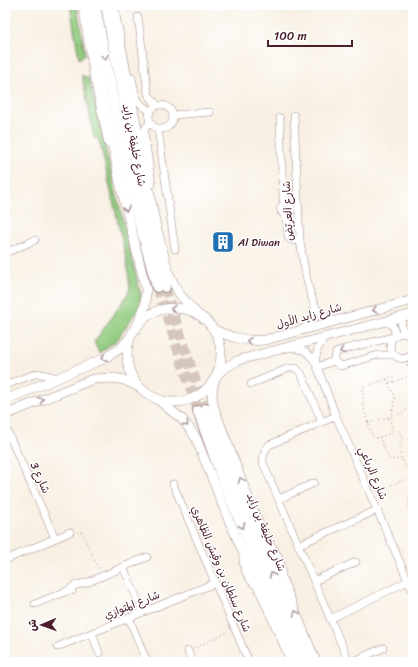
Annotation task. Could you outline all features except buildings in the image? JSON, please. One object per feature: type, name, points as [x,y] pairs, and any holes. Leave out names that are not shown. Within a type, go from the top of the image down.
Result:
[{"type":"highway","name":"شارع خليفة بن زايد","points":[[95,5],[130,187],[161,287],[139,185],[106,5]]},
{"type":"highway","name":"شارع خليفة بن زايد","points":[[299,662],[227,490],[202,410],[310,662]]},
{"type":"main road","points":[[88,5],[95,53],[120,183],[146,289],[145,306],[134,331],[128,351],[128,363],[135,380],[142,389]]},
{"type":"main road","points":[[114,5],[156,226],[169,274],[184,300],[198,315],[208,322],[217,337],[221,351],[220,365],[212,386],[215,411],[253,510],[316,662]]},
{"type":"main road","name":"شارع زايد الأول","points":[[213,329],[233,338],[254,341],[277,338],[413,300]]},
{"type":"main road","points":[[5,400],[112,354],[121,348],[143,321],[152,314],[167,309],[183,309],[198,315]]},
{"type":"main road","points":[[157,399],[168,402],[187,401],[203,392],[223,368],[239,360],[410,315]]},
{"type":"main road","points":[[5,415],[93,379],[104,378],[124,380],[142,389],[183,420],[193,433],[292,662]]},
{"type":"street","points":[[82,5],[97,96],[120,183]]},
{"type":"street","points":[[114,5],[119,16],[136,96],[140,104],[150,111]]},
{"type":"street","points":[[138,17],[148,94],[157,105]]},
{"type":"street","points":[[157,105],[168,106],[173,115],[169,126],[164,129],[158,129],[150,123],[150,111],[157,105]]},
{"type":"street","points":[[173,115],[210,112]]},
{"type":"street","name":"شارع العريّض","points":[[294,114],[292,211],[315,305]]},
{"type":"street","points":[[280,118],[283,200],[284,204],[290,205],[292,211],[288,238],[291,240],[300,240]]},
{"type":"street","points":[[150,123],[144,132],[154,199],[156,226]]},
{"type":"street","points":[[158,129],[175,249]]},
{"type":"street","points":[[5,253],[35,240]]},
{"type":"street","points":[[315,305],[324,315],[335,321]]},
{"type":"street","points":[[303,330],[308,326],[314,316],[315,305]]},
{"type":"street","points":[[410,315],[403,318],[401,326],[413,338]]},
{"type":"street","points":[[386,321],[394,328],[394,336],[390,346],[394,355]]},
{"type":"street","points":[[334,361],[334,355],[338,352],[408,332]]},
{"type":"street","points":[[316,364],[318,348],[325,338]]},
{"type":"street","points":[[292,347],[305,351],[316,364]]},
{"type":"street","points":[[316,364],[334,361],[339,365],[343,365],[378,355],[394,355],[398,358],[405,358],[413,353]]},
{"type":"street","name":"شارع الرباعي","points":[[316,364],[336,416],[413,592]]},
{"type":"street","points":[[251,384],[289,368],[296,368],[301,373],[322,422]]},
{"type":"street","points":[[5,385],[38,373],[58,378]]},
{"type":"street","points":[[336,416],[275,441],[265,450],[263,463],[330,619],[351,662],[383,648]]},
{"type":"street","name":"شارع 3","points":[[5,426],[55,538]]},
{"type":"street","points":[[279,499],[314,483]]},
{"type":"street","name":"شارع سلطان بن وقيش الظاهري","points":[[173,484],[234,630],[249,662]]},
{"type":"street","points":[[298,545],[377,510]]},
{"type":"street","points":[[5,560],[68,533]]},
{"type":"street","points":[[35,604],[67,591],[78,589],[86,583],[147,557]]},
{"type":"street","points":[[314,581],[356,562]]},
{"type":"street","points":[[123,567],[143,612]]},
{"type":"street","points":[[330,619],[408,581]]},
{"type":"street","name":"شارع المتوازي","points":[[57,647],[215,583]]},
{"type":"street","points":[[128,618],[147,662]]},
{"type":"street","points":[[92,633],[99,653]]},
{"type":"street","points":[[188,651],[192,662]]},
{"type":"path","points":[[405,358],[413,384]]},
{"type":"path","points":[[389,383],[410,376]]},
{"type":"path","points":[[393,382],[394,379],[389,377],[363,387],[363,406],[372,438],[398,430],[400,431],[403,440],[400,447],[402,458],[406,467],[413,472]]},
{"type":"path","points":[[387,379],[395,397],[392,408],[393,416]]},
{"type":"path","points":[[368,423],[400,414],[413,406]]},
{"type":"path","points":[[389,418],[393,432]]},
{"type":"path","points":[[379,437],[389,459],[402,458]]},
{"type":"path","points":[[370,494],[413,476]]},
{"type":"path","points":[[413,482],[408,507],[413,519]]},
{"type":"path","points":[[68,533],[68,536],[79,531],[82,532],[102,576]]},
{"type":"path","points":[[188,651],[234,630]]},
{"type":"green space","points":[[70,5],[77,5],[85,54],[79,59]]},
{"type":"green space","points":[[82,75],[89,79],[141,296],[138,309],[117,340],[99,353],[94,342],[124,300],[130,289],[126,258],[101,148],[98,138],[94,138]]},
{"type":"tunnel","points":[[157,287],[198,411]]},
{"type":"tunnel","points":[[165,287],[205,409]]},
{"type":"place","name":"Al Diwan","points":[[223,242]]}]
